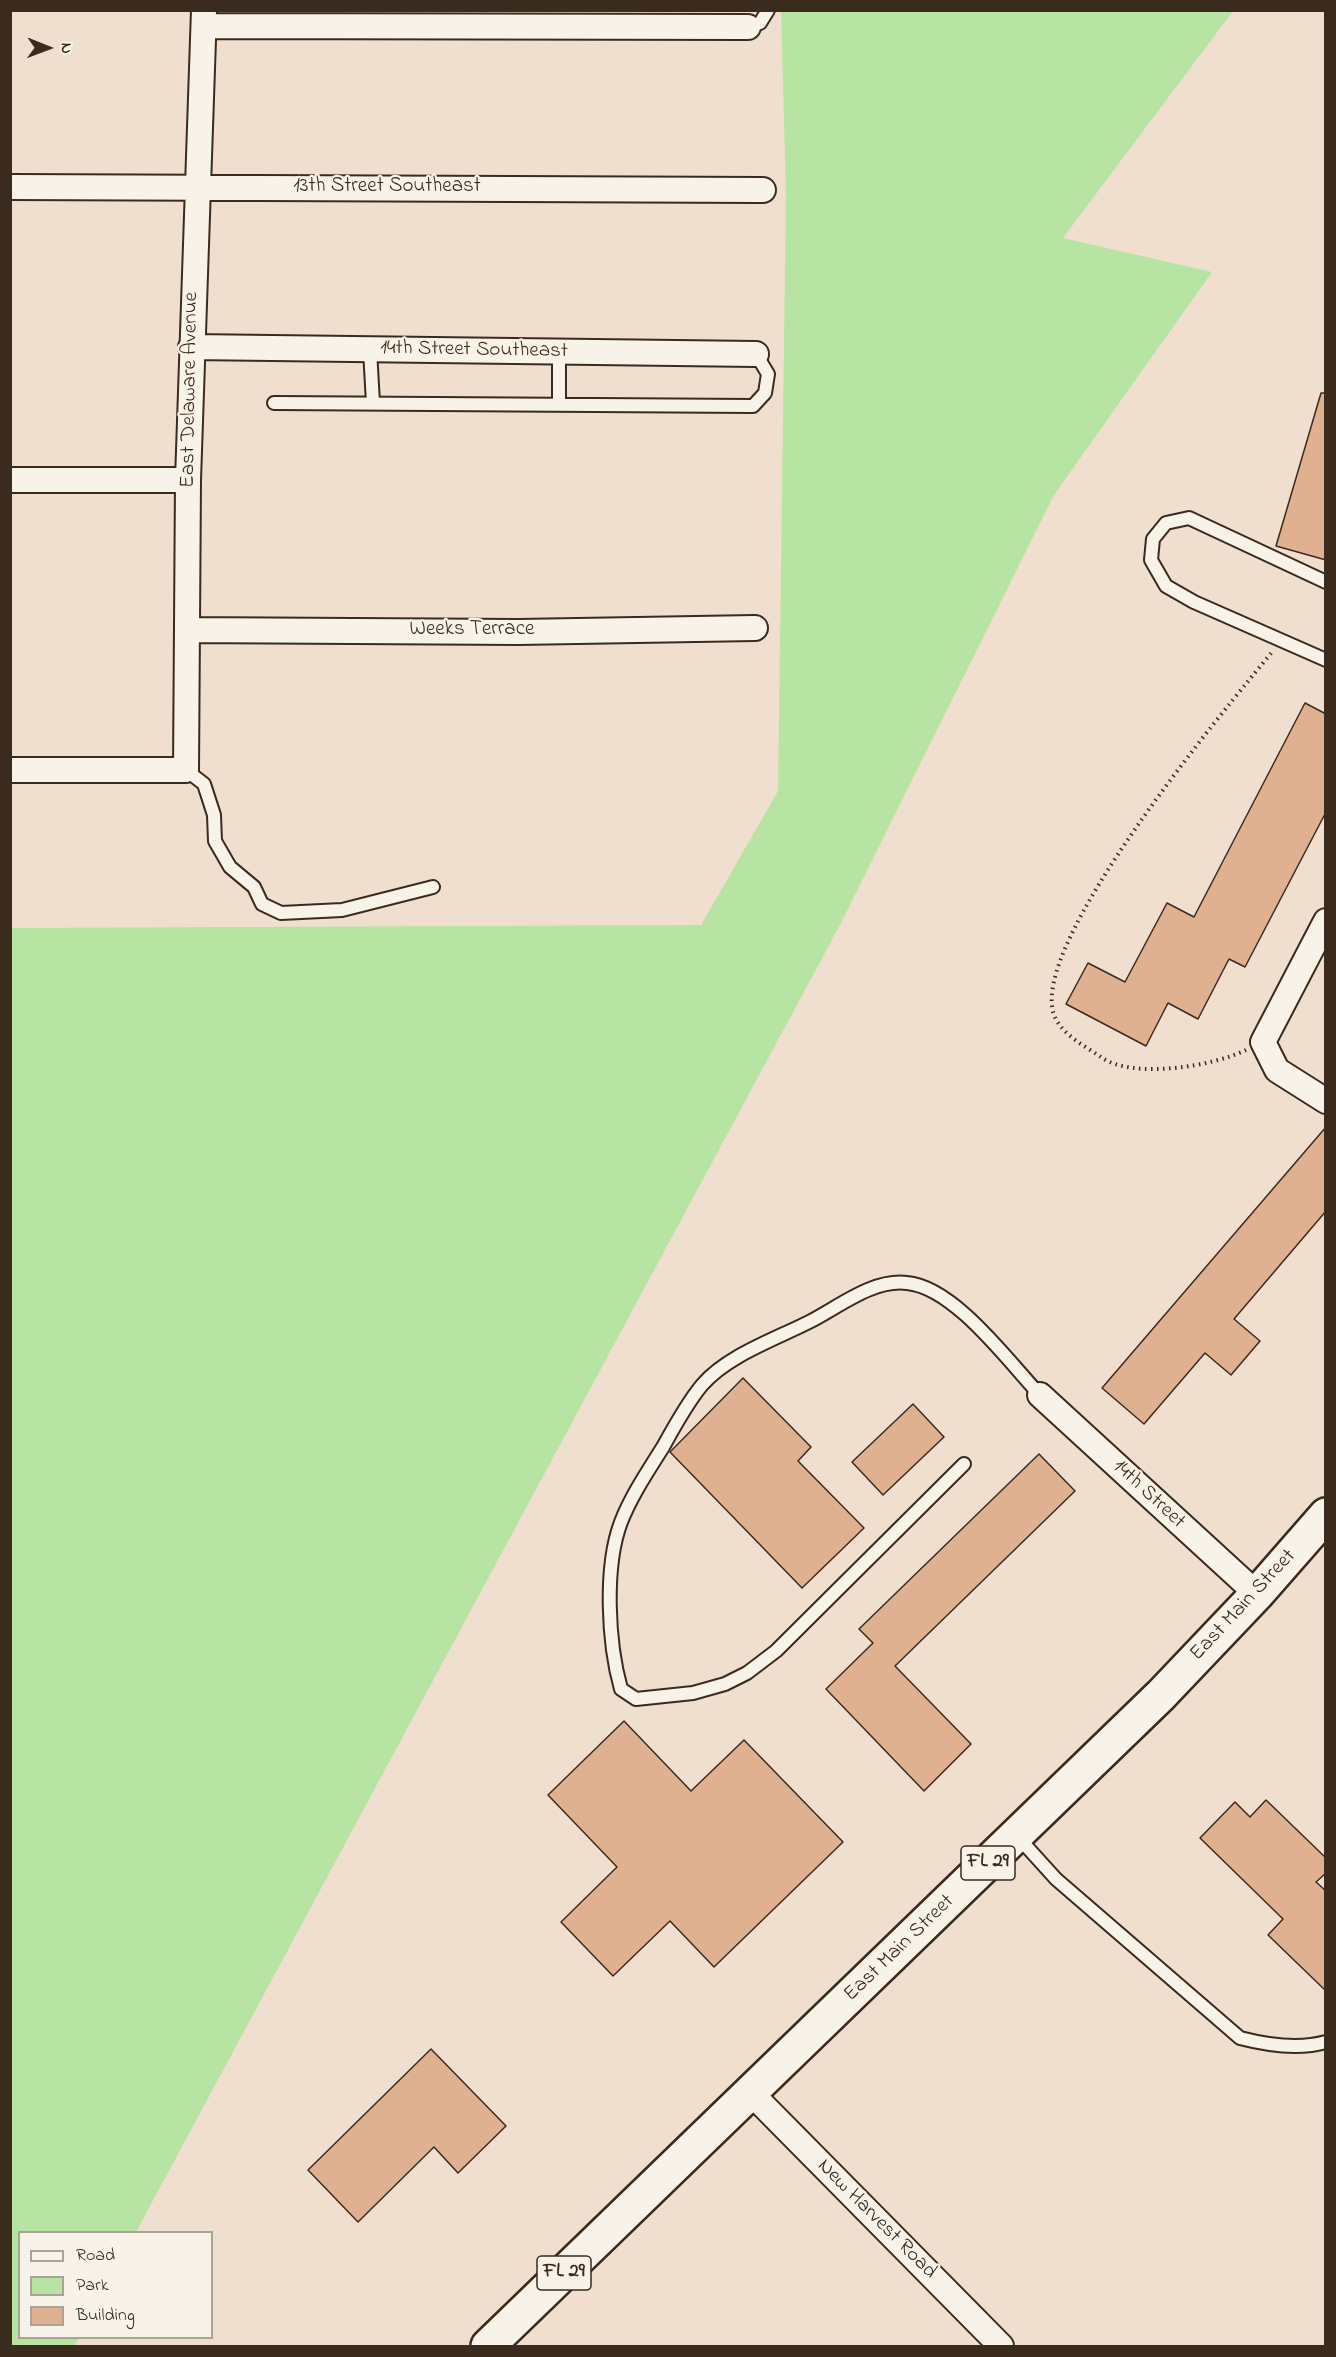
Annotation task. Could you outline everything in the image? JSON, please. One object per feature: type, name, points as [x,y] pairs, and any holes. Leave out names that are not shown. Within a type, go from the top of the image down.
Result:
[{"type":"highway","name":"East Main Street","points":[[488,2346],[1161,1695],[1257,1594],[1326,1515]]},
{"type":"street","points":[[205,19],[599,19],[748,27]]},
{"type":"street","name":"East Delaware Avenue","points":[[186,770],[191,347],[205,19]]},
{"type":"street","name":"13th Street Southeast","points":[[10,187],[763,190]]},
{"type":"street","name":"14th Street Southeast","points":[[191,347],[756,354]]},
{"type":"street","points":[[10,480],[188,480]]},
{"type":"street","name":"Weeks Terrace","points":[[188,630],[518,632],[755,628]]},
{"type":"street","points":[[10,770],[186,770]]},
{"type":"street","points":[[1326,921],[1263,1042],[1277,1070],[1326,1101]]},
{"type":"street","name":"14th Street","points":[[1040,1395],[1257,1594]]},
{"type":"street","name":"New Harvest Road","points":[[751,2093],[1001,2346]]},
{"type":"lane","points":[[748,27],[760,22],[768,10]]},
{"type":"lane","points":[[370,350],[373,403]]},
{"type":"lane","points":[[559,352],[559,404]]},
{"type":"lane","points":[[274,403],[753,406],[765,393],[768,374],[756,354]]},
{"type":"lane","points":[[1326,582],[1189,518],[1166,522],[1153,539],[1151,560],[1166,586],[1194,602],[1326,660]]},
{"type":"lane","points":[[186,770],[204,784],[214,815],[215,841],[230,867],[254,887],[262,904],[280,913],[342,910],[433,887]]},
{"type":"lane","points":[[964,1464],[776,1652],[747,1673],[725,1684],[693,1693],[636,1699],[621,1689],[615,1669],[611,1604],[611,1563],[620,1523],[671,1432],[702,1385],[730,1363],[879,1285],[907,1283],[932,1289],[960,1309],[1040,1395]]},
{"type":"lane","points":[[1016,1835],[1056,1879],[1239,2038],[1260,2043],[1309,2047],[1326,2042]]},
{"type":"path","points":[[1263,1042],[1229,1058],[1187,1067],[1155,1070],[1106,1061],[1063,1030],[1054,1014],[1053,988],[1061,958],[1092,899],[1139,824],[1199,741],[1282,640]]},
{"type":"green space","points":[[781,11],[1233,11],[1063,238],[1212,272],[1054,495],[840,925],[137,2231],[18,2231],[18,2339],[78,2339],[74,2346],[11,2346],[11,928],[701,925],[778,791],[786,194]]},
{"type":"building","points":[[1321,393],[1326,393],[1326,560],[1276,546]]},
{"type":"building","points":[[1305,703],[1326,714],[1326,812],[1245,967],[1229,959],[1198,1019],[1168,1003],[1146,1046],[1066,1004],[1088,963],[1125,982],[1167,903],[1194,917]]},
{"type":"building","points":[[1326,1127],[1326,1211],[1234,1319],[1260,1341],[1231,1375],[1205,1353],[1144,1424],[1102,1388]]},
{"type":"building","points":[[743,1378],[811,1447],[798,1461],[864,1528],[802,1588],[670,1452]]},
{"type":"building","points":[[913,1404],[944,1437],[883,1495],[852,1462]]},
{"type":"building","points":[[1039,1454],[1075,1491],[895,1666],[971,1744],[924,1791],[826,1689],[873,1643],[859,1629]]},
{"type":"building","points":[[624,1721],[691,1791],[744,1740],[843,1842],[714,1967],[670,1921],[613,1976],[561,1922],[617,1867],[548,1795]]},
{"type":"building","points":[[1266,1800],[1326,1858],[1326,1873],[1316,1882],[1326,1891],[1326,1991],[1268,1935],[1283,1919],[1200,1838],[1235,1802],[1250,1817]]},
{"type":"building","points":[[431,2049],[506,2126],[458,2173],[434,2147],[358,2222],[308,2170]]}]
